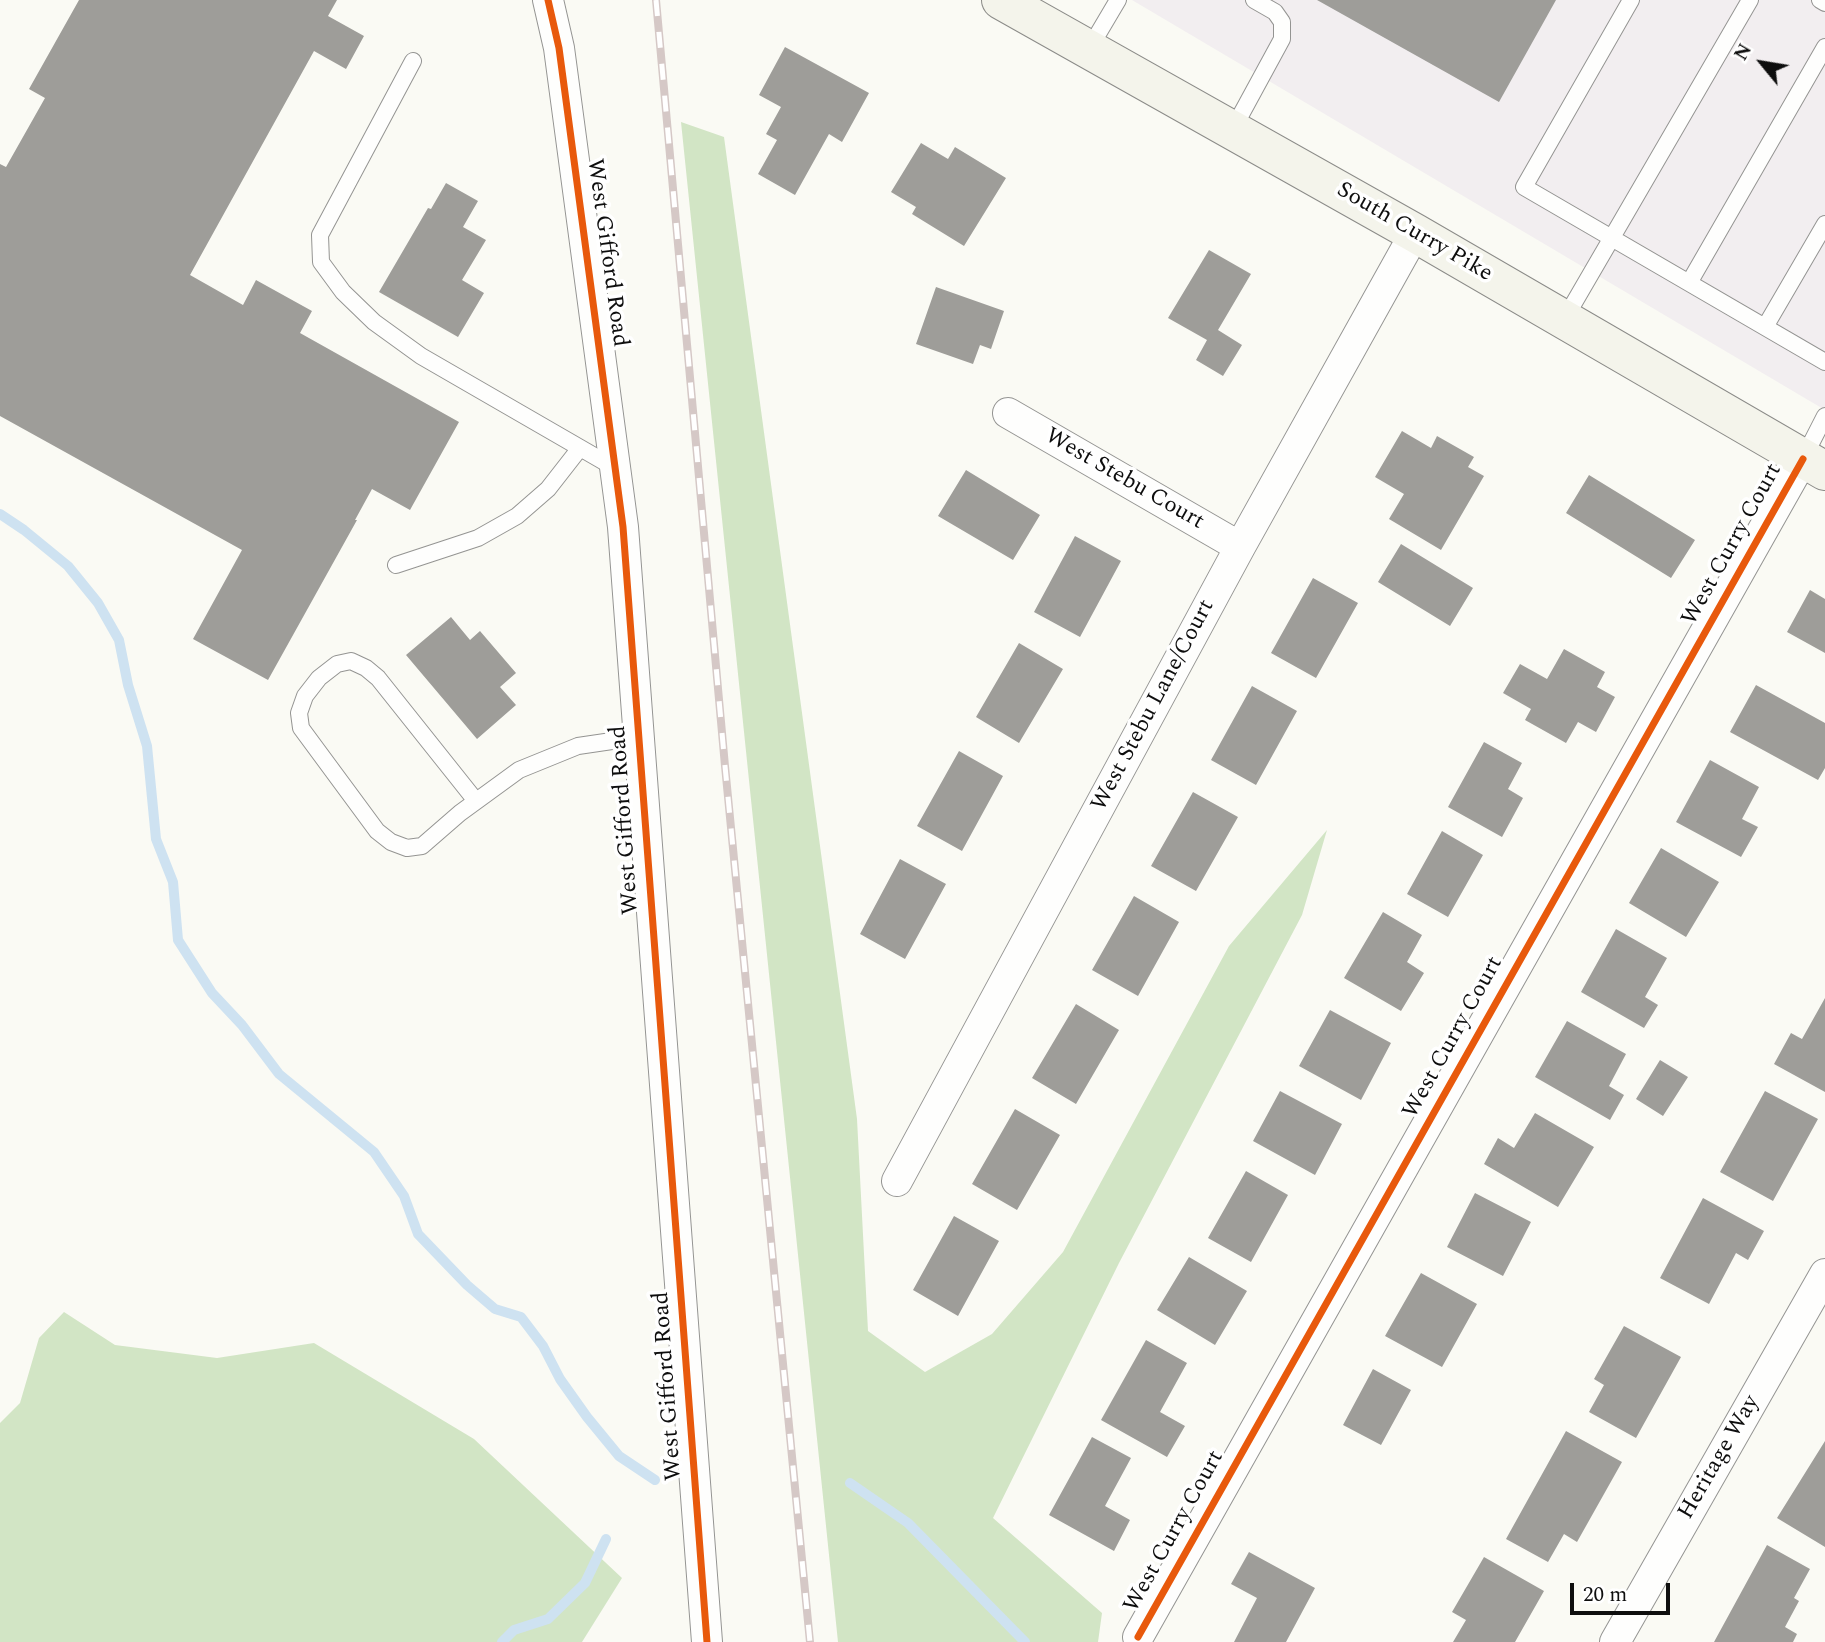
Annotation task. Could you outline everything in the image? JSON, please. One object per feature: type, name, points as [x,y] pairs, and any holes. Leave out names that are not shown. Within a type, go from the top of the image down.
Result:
[{"type":"main road","name":"South Curry Pike","points":[[1001,0],[1415,233],[1814,465]]},
{"type":"street","name":"West Gifford Road","points":[[548,0],[559,48],[623,527],[707,1642]]},
{"type":"street","name":"West Stebu Lane/Court","points":[[897,1181],[1240,547],[1415,233]]},
{"type":"street","name":"West Stebu Court","points":[[1008,413],[1240,547]]},
{"type":"street","name":"West Curry Court","points":[[1138,1637],[1814,465]]},
{"type":"street","name":"Heritage Way","points":[[1615,1642],[1825,1274]]},
{"type":"lane","points":[[1088,50],[1118,0]]},
{"type":"lane","points":[[1232,131],[1282,39],[1282,22],[1275,12],[1254,0]]},
{"type":"lane","points":[[1631,0],[1524,187],[1825,362]]},
{"type":"lane","points":[[1564,320],[1750,0]]},
{"type":"lane","points":[[1820,0],[1825,3]]},
{"type":"lane","points":[[1689,283],[1825,47]]},
{"type":"lane","points":[[413,61],[320,235],[321,262],[343,292],[374,322],[421,356],[615,468]]},
{"type":"lane","points":[[1765,327],[1825,224]]},
{"type":"lane","points":[[1814,465],[1825,416]]},
{"type":"lane","points":[[396,565],[478,538],[517,516],[548,489],[580,447]]},
{"type":"lane","points":[[476,801],[379,678],[366,668],[351,661],[337,664],[319,678],[305,696],[299,713],[301,728],[377,831],[391,842],[407,848],[422,846],[476,801],[519,770],[578,746],[639,737]]},
{"type":"shaded area","points":[[1132,0],[1825,0],[1825,410]]},
{"type":"green space","points":[[681,122],[724,137],[857,1119],[868,1331],[925,1372],[992,1334],[1063,1252],[1229,946],[1327,830],[1302,915],[1119,1263],[993,1518],[1102,1613],[1098,1642],[838,1642]]},
{"type":"green space","points":[[64,1312],[115,1345],[217,1358],[314,1343],[474,1439],[622,1578],[582,1642],[0,1642],[0,1423],[20,1403],[39,1338]]},
{"type":"building","points":[[79,0],[337,0],[328,16],[364,36],[346,69],[314,51],[190,275],[243,305],[256,280],[312,311],[300,333],[459,422],[410,510],[372,489],[268,680],[193,639],[242,550],[0,416],[0,164],[6,167],[45,98],[29,89]]},
{"type":"building","points":[[1317,0],[1556,0],[1499,102]]},
{"type":"building","points":[[785,47],[869,93],[842,142],[829,134],[795,195],[758,174],[777,140],[766,134],[781,107],[759,95]]},
{"type":"building","points":[[921,143],[948,159],[955,147],[1006,178],[964,246],[912,214],[916,207],[891,192]]},
{"type":"building","points":[[446,183],[478,201],[463,227],[486,240],[462,280],[484,293],[458,337],[379,292],[428,208],[431,209]]},
{"type":"building","points":[[1209,250],[1251,274],[1218,330],[1242,345],[1223,376],[1196,360],[1207,340],[1168,318]]},
{"type":"building","points":[[936,287],[1004,311],[991,349],[980,345],[973,364],[916,344]]},
{"type":"building","points":[[1402,431],[1431,448],[1437,436],[1474,457],[1468,467],[1484,476],[1441,550],[1389,519],[1404,494],[1375,477]]},
{"type":"building","points":[[966,470],[1040,515],[1013,560],[938,516]]},
{"type":"building","points":[[1589,475],[1695,540],[1671,578],[1566,513]]},
{"type":"building","points":[[1075,536],[1121,561],[1080,637],[1034,612]]},
{"type":"building","points":[[1401,544],[1473,588],[1450,626],[1378,582]]},
{"type":"building","points":[[1313,578],[1358,603],[1316,678],[1271,653]]},
{"type":"building","points":[[1810,590],[1825,599],[1825,653],[1787,632]]},
{"type":"building","points":[[451,617],[470,640],[480,631],[516,673],[500,687],[516,705],[477,739],[406,655]]},
{"type":"building","points":[[1019,643],[1063,669],[1019,743],[976,717]]},
{"type":"building","points":[[1564,649],[1605,672],[1597,687],[1615,697],[1596,732],[1578,722],[1566,743],[1525,720],[1531,709],[1503,693],[1520,664],[1547,679]]},
{"type":"building","points":[[1756,685],[1825,723],[1825,768],[1818,780],[1730,732]]},
{"type":"building","points":[[1252,686],[1297,711],[1256,785],[1211,760]]},
{"type":"building","points":[[1484,742],[1522,763],[1508,789],[1523,798],[1502,837],[1448,807]]},
{"type":"building","points":[[959,751],[1003,776],[962,851],[917,826]]},
{"type":"building","points":[[1710,760],[1759,787],[1742,819],[1758,827],[1741,857],[1676,822]]},
{"type":"building","points":[[1193,792],[1238,817],[1196,891],[1151,866]]},
{"type":"building","points":[[1442,831],[1483,855],[1448,917],[1407,894]]},
{"type":"building","points":[[1661,848],[1719,882],[1686,937],[1629,903]]},
{"type":"building","points":[[900,859],[946,884],[905,959],[860,934]]},
{"type":"building","points":[[1134,896],[1179,922],[1138,996],[1092,970]]},
{"type":"building","points":[[1383,912],[1422,935],[1407,962],[1424,973],[1401,1011],[1344,978]]},
{"type":"building","points":[[1616,929],[1667,958],[1645,997],[1658,1005],[1644,1028],[1581,992]]},
{"type":"building","points":[[1825,998],[1825,1092],[1774,1064],[1791,1033],[1802,1039]]},
{"type":"building","points":[[1076,1004],[1119,1030],[1076,1104],[1032,1078]]},
{"type":"building","points":[[1330,1010],[1391,1043],[1361,1100],[1299,1066]]},
{"type":"building","points":[[1567,1021],[1626,1054],[1609,1086],[1624,1095],[1610,1120],[1535,1077]]},
{"type":"building","points":[[1660,1060],[1688,1077],[1663,1116],[1636,1099]]},
{"type":"building","points":[[1280,1091],[1342,1124],[1315,1175],[1253,1141]]},
{"type":"building","points":[[1765,1091],[1818,1119],[1773,1201],[1720,1172]]},
{"type":"building","points":[[1015,1109],[1060,1135],[1017,1210],[972,1184]]},
{"type":"building","points":[[1535,1113],[1594,1147],[1558,1207],[1484,1164],[1498,1138],[1514,1148]]},
{"type":"building","points":[[1246,1171],[1288,1195],[1251,1262],[1208,1238]]},
{"type":"building","points":[[1475,1193],[1531,1222],[1503,1276],[1447,1247]]},
{"type":"building","points":[[1703,1198],[1764,1231],[1748,1260],[1736,1253],[1709,1304],[1660,1278]]},
{"type":"building","points":[[954,1216],[999,1241],[958,1316],[913,1290]]},
{"type":"building","points":[[1189,1257],[1247,1291],[1215,1345],[1157,1310]]},
{"type":"building","points":[[1421,1273],[1477,1304],[1442,1367],[1385,1336]]},
{"type":"building","points":[[1624,1326],[1681,1357],[1636,1438],[1589,1412],[1604,1385],[1594,1379]]},
{"type":"building","points":[[1146,1340],[1187,1363],[1160,1412],[1185,1426],[1167,1457],[1101,1420]]},
{"type":"building","points":[[1373,1369],[1411,1390],[1381,1445],[1343,1425]]},
{"type":"building","points":[[1566,1431],[1622,1462],[1577,1542],[1564,1534],[1548,1562],[1506,1539]]},
{"type":"building","points":[[1092,1437],[1131,1458],[1105,1506],[1130,1520],[1114,1551],[1049,1515]]},
{"type":"building","points":[[1825,1441],[1825,1547],[1777,1518]]},
{"type":"building","points":[[1767,1545],[1810,1569],[1794,1598],[1799,1601],[1785,1627],[1797,1634],[1793,1642],[1714,1642]]},
{"type":"building","points":[[1249,1552],[1315,1588],[1286,1642],[1234,1642],[1257,1598],[1231,1584]]},
{"type":"building","points":[[1484,1557],[1544,1591],[1515,1642],[1453,1642],[1466,1620],[1452,1612]]},
{"type":"waterway","points":[[0,514],[68,566],[98,603],[119,640],[128,685],[147,746],[156,839],[173,882],[178,940],[212,993],[242,1025],[279,1074],[374,1152],[404,1196],[418,1234],[467,1285],[495,1309],[521,1317],[543,1346],[560,1379],[619,1456],[655,1480]]},
{"type":"waterway","points":[[850,1483],[908,1523],[1025,1642]]},
{"type":"waterway","points":[[502,1642],[514,1630],[548,1619],[585,1583],[606,1539]]},
{"type":"railway","points":[[656,0],[725,766],[810,1642]]},
{"type":"cycle path","points":[[548,0],[559,48],[623,527],[707,1642]]},
{"type":"cycle path","points":[[1138,1637],[1803,459]]}]
